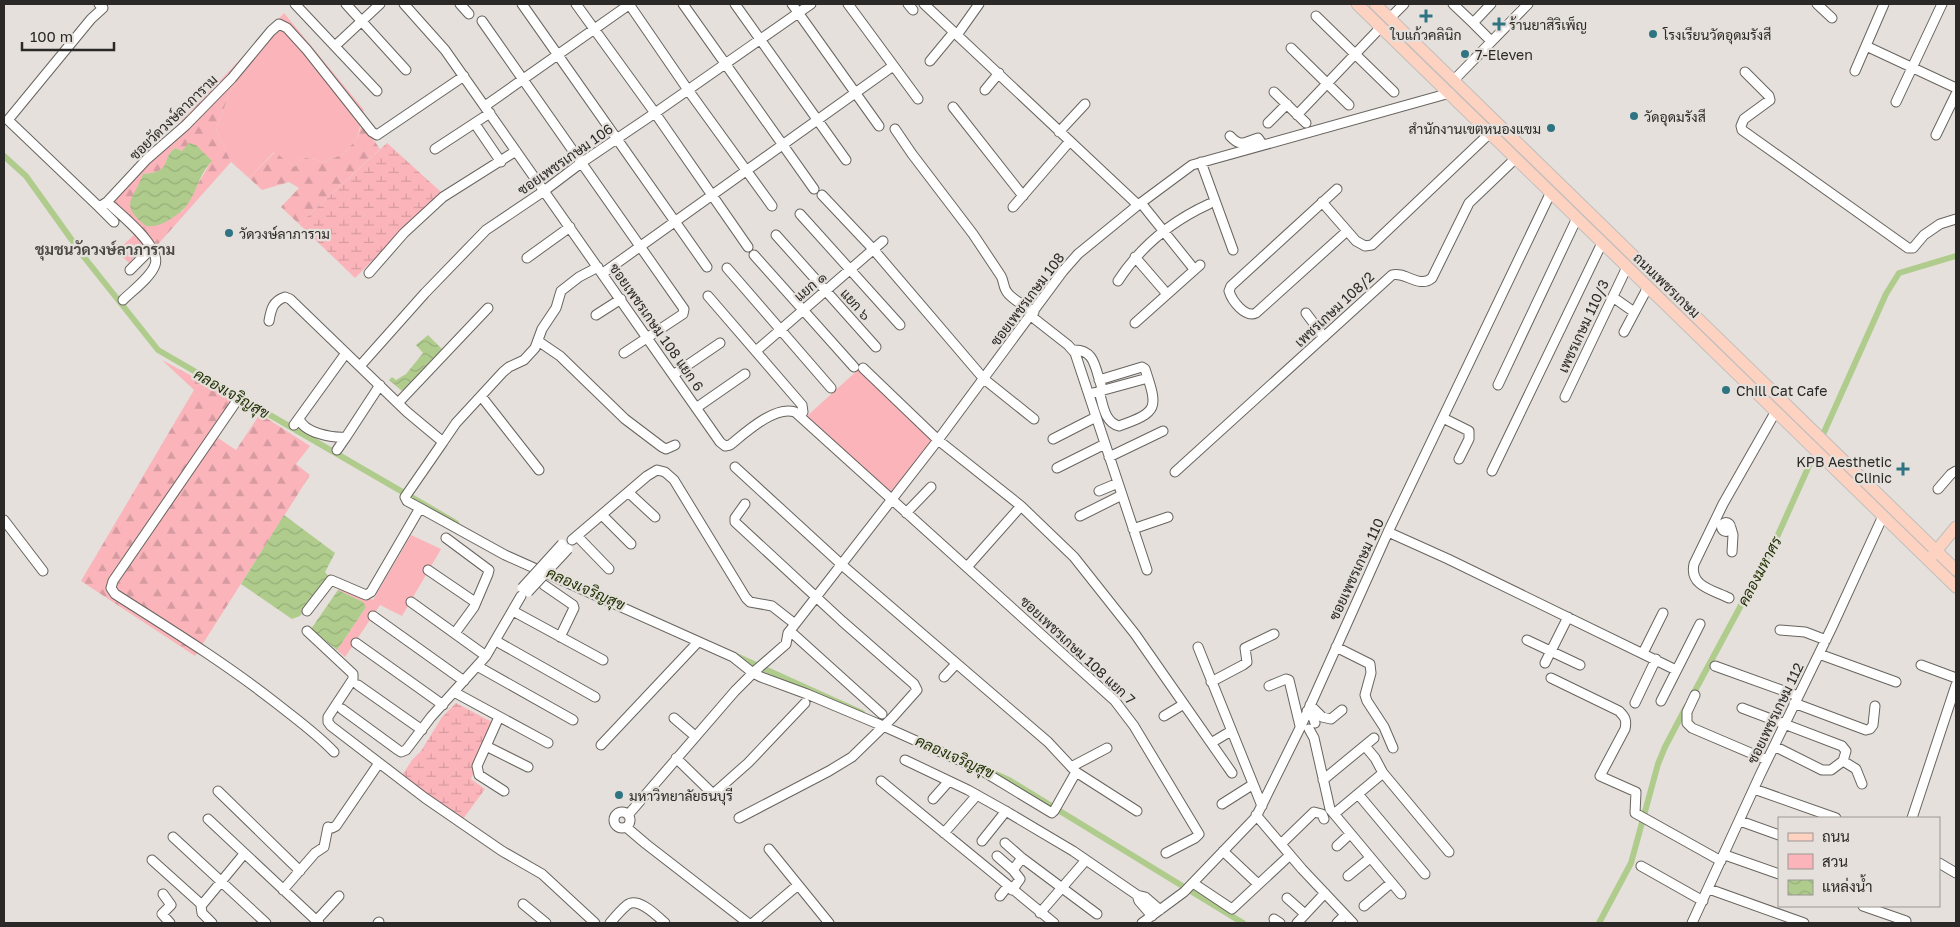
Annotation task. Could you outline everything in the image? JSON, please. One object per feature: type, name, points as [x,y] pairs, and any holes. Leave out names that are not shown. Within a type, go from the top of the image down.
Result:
[{"type":"main road","name":"ถนนเพชรเกษม","points":[[1357,4],[1883,516],[1933,555],[1956,570]]},
{"type":"main road","name":"ถนนเพชรเกษม","points":[[1375,4],[1823,438],[1933,555],[1956,587]]},
{"type":"main road","points":[[1627,266],[1635,257]]},
{"type":"main road","points":[[1933,555],[1956,527]]},
{"type":"street","points":[[99,4],[103,8],[91,19],[5,121],[152,248],[156,256],[156,264],[152,271],[123,300]]},
{"type":"street","points":[[295,4],[377,91]]},
{"type":"street","points":[[346,4],[406,70]]},
{"type":"street","points":[[335,46],[380,4]]},
{"type":"street","name":"ซอยเพชรเกษม 108 แยก 6","points":[[404,4],[445,50],[464,76],[715,436],[725,446],[730,445],[766,417],[790,410],[800,416]]},
{"type":"street","points":[[460,4],[469,14]]},
{"type":"street","points":[[522,4],[707,267]]},
{"type":"street","points":[[576,4],[748,246]]},
{"type":"street","points":[[434,149],[474,124],[487,109],[523,79],[629,4],[688,90],[772,206]]},
{"type":"street","points":[[683,4],[814,189]]},
{"type":"street","points":[[736,4],[846,160]]},
{"type":"street","points":[[792,4],[879,126]]},
{"type":"street","name":"ซอยเพชรเกษม 106","points":[[360,366],[425,293],[486,230],[811,4]]},
{"type":"street","points":[[848,4],[918,100]]},
{"type":"street","points":[[924,4],[1139,204],[1197,267],[1135,323]]},
{"type":"street","points":[[930,61],[979,4]]},
{"type":"street","points":[[1390,18],[1404,4]]},
{"type":"street","points":[[1453,4],[1491,41]]},
{"type":"street","points":[[1473,23],[1491,4]]},
{"type":"street","points":[[1453,81],[1528,4]]},
{"type":"street","points":[[1817,4],[1832,18]]},
{"type":"street","points":[[1855,71],[1884,4]]},
{"type":"street","points":[[1896,102],[1942,4]]},
{"type":"street","points":[[1316,16],[1394,92]]},
{"type":"street","points":[[482,21],[685,312],[624,354]]},
{"type":"street","name":"ซอยวัดวงษ์ลาภาราม","points":[[103,204],[147,159],[186,125],[232,78],[271,31],[280,24],[287,28],[307,50],[372,132],[377,135],[464,76]]},
{"type":"street","points":[[1298,115],[1381,27]]},
{"type":"street","points":[[1866,46],[1956,88]]},
{"type":"street","points":[[1291,48],[1349,106]]},
{"type":"street","points":[[893,66],[641,248],[601,270],[579,277],[561,291],[556,308],[542,329],[538,341],[524,360],[504,371],[456,423],[406,495],[407,501],[496,551],[698,642],[734,656],[754,672],[887,723],[981,770],[1054,810],[1074,770],[1107,748]]},
{"type":"street","points":[[1745,72],[1770,100],[1744,119],[1741,126],[1742,130],[1908,248],[1913,248],[1924,234],[1940,224],[1956,219]]},
{"type":"street","points":[[985,90],[999,73]]},
{"type":"street","points":[[1274,92],[1306,123]]},
{"type":"street","name":"ซอยเพชรเกษม 108","points":[[628,815],[695,736],[754,672],[786,644],[793,627],[938,440],[1064,270],[1078,254],[1183,170],[1201,162],[1450,93]]},
{"type":"street","points":[[1936,135],[1956,94]]},
{"type":"street","points":[[1060,132],[1085,104]]},
{"type":"street","points":[[1268,123],[1287,104]]},
{"type":"street","points":[[953,107],[1023,196]]},
{"type":"street","points":[[474,124],[500,162]]},
{"type":"street","points":[[895,129],[973,234],[1001,276],[1005,289],[1073,350],[1147,570]]},
{"type":"street","points":[[1322,202],[1361,245],[1372,245],[1490,133]]},
{"type":"street","points":[[1230,136],[1242,144],[1258,138],[1263,145]]},
{"type":"street","points":[[1013,207],[1070,141]]},
{"type":"street","points":[[369,273],[404,233],[445,195],[516,151]]},
{"type":"street","name":"เพชรเกษม 108/2","points":[[1175,472],[1392,275],[1399,274],[1422,282],[1429,281],[1469,203],[1516,158]]},
{"type":"street","points":[[1201,162],[1233,250]]},
{"type":"street","points":[[1337,189],[1231,286],[1229,291],[1233,299],[1247,314],[1256,313],[1347,231]]},
{"type":"street","name":"ซอยเพชรเกษม 110","points":[[1142,923],[1189,887],[1256,815],[1310,726],[1307,710],[1388,532],[1550,192]]},
{"type":"street","points":[[822,195],[873,249],[984,379],[1034,419]]},
{"type":"street","points":[[103,204],[114,222]]},
{"type":"street","points":[[1118,281],[1135,257],[1164,232],[1182,217],[1209,204]]},
{"type":"street","points":[[800,214],[900,325]]},
{"type":"street","points":[[1498,385],[1577,218]]},
{"type":"street","points":[[526,258],[570,227]]},
{"type":"street","name":"แยก ๖","points":[[776,235],[876,347]]},
{"type":"street","name":"แยก ๑","points":[[756,351],[883,241]]},
{"type":"street","points":[[1492,471],[1602,243]]},
{"type":"street","points":[[130,270],[152,248]]},
{"type":"street","points":[[754,255],[803,310],[858,367],[938,440],[1021,506],[1074,556],[1135,634],[1232,773]]},
{"type":"street","points":[[1135,257],[1167,294]]},
{"type":"street","name":"เพชรเกษม 110/3","points":[[1565,397],[1627,266]]},
{"type":"street","points":[[726,268],[831,388]]},
{"type":"street","points":[[1624,332],[1648,287]]},
{"type":"street","points":[[708,296],[802,405],[803,412],[800,416],[967,567],[1021,506]]},
{"type":"street","points":[[269,321],[274,304],[282,298],[288,298],[424,428],[443,442]]},
{"type":"street","points":[[596,315],[621,299]]},
{"type":"street","points":[[1617,300],[1634,312]]},
{"type":"street","points":[[398,403],[488,308]]},
{"type":"street","points":[[1306,313],[1324,337]]},
{"type":"street","points":[[538,341],[560,356],[625,419],[662,447],[666,449],[675,445]]},
{"type":"street","points":[[673,375],[720,343]]},
{"type":"street","points":[[1073,350],[1086,351],[1094,364],[1108,419],[1119,426],[1138,419],[1150,411],[1154,397],[1145,369],[1139,367],[1099,380]]},
{"type":"street","points":[[346,353],[296,421],[313,432],[346,437]]},
{"type":"street","points":[[696,408],[745,374]]},
{"type":"street","points":[[1088,394],[1148,378]]},
{"type":"street","points":[[337,450],[380,385]]},
{"type":"street","points":[[481,396],[538,470]]},
{"type":"street","points":[[236,402],[113,581],[111,588],[115,594],[203,649],[320,737],[334,752]]},
{"type":"street","points":[[1730,598],[1698,583],[1692,572],[1694,564],[1724,522],[1776,412]]},
{"type":"street","points":[[1054,439],[1096,417]]},
{"type":"street","points":[[1443,418],[1469,431],[1468,439],[1459,459]]},
{"type":"street","points":[[1109,457],[1163,431]]},
{"type":"street","points":[[1057,468],[1105,444]]},
{"type":"street","points":[[735,467],[842,565],[1048,742],[1074,770],[1137,812]]},
{"type":"street","points":[[342,709],[401,752],[410,746],[486,656],[523,592],[574,538],[657,470],[665,472],[674,480],[746,598],[750,602],[772,606],[882,714]]},
{"type":"street","points":[[1938,489],[1956,471]]},
{"type":"street","points":[[1099,491],[1118,484]]},
{"type":"street","points":[[906,513],[931,488]]},
{"type":"street","points":[[628,492],[655,517]]},
{"type":"street","points":[[1080,516],[1122,495]]},
{"type":"street","points":[[739,818],[830,772],[852,757],[887,723],[915,692],[916,687],[734,522],[734,518],[744,504]]},
{"type":"street","points":[[307,611],[331,580],[366,595],[369,594],[420,508]]},
{"type":"street","points":[[602,515],[631,544]]},
{"type":"street","name":"ซอยเพชรเกษม 112","points":[[1692,923],[1883,516]]},
{"type":"street","points":[[1134,529],[1168,517]]},
{"type":"street","points":[[4,520],[43,571]]},
{"type":"street","points":[[1724,522],[1733,536],[1732,552]]},
{"type":"street","points":[[1388,532],[1676,670]]},
{"type":"street","points":[[446,538],[488,570],[472,611],[455,633]]},
{"type":"street","points":[[574,538],[609,569]]},
{"type":"street","name":"ซอยเพชรเกษม 108 แยก 7","points":[[967,567],[1073,662],[1125,712],[1199,834],[1166,853]]},
{"type":"street","points":[[428,570],[476,602]]},
{"type":"street","points":[[544,585],[573,604],[574,608],[560,637]]},
{"type":"street","points":[[411,602],[486,656]]},
{"type":"street","points":[[513,611],[603,660]]},
{"type":"street","points":[[1643,653],[1663,613]]},
{"type":"street","points":[[373,616],[464,681]]},
{"type":"street","points":[[1545,663],[1568,617]]},
{"type":"street","points":[[1661,702],[1700,624]]},
{"type":"street","points":[[1780,630],[1805,632],[1826,640]]},
{"type":"street","points":[[307,631],[353,674],[353,679],[328,717],[330,726],[425,798],[502,851],[542,874],[595,923]]},
{"type":"street","points":[[1211,682],[1247,662],[1244,651],[1247,647],[1274,634]]},
{"type":"street","points":[[1527,640],[1580,664]]},
{"type":"street","points":[[496,641],[595,696]]},
{"type":"street","points":[[356,642],[443,705]]},
{"type":"street","points":[[601,745],[698,642]]},
{"type":"street","points":[[1198,647],[1252,786],[1262,806]]},
{"type":"street","points":[[1336,647],[1370,664],[1371,673],[1365,695],[1366,701],[1384,727],[1393,748]]},
{"type":"street","points":[[1818,654],[1896,682]]},
{"type":"street","points":[[1635,704],[1656,659]]},
{"type":"street","points":[[944,677],[956,664]]},
{"type":"street","points":[[1921,665],[1956,678]]},
{"type":"street","points":[[477,666],[573,720]]},
{"type":"street","points":[[1715,666],[1866,730],[1870,729],[1872,725],[1875,706]]},
{"type":"street","points":[[1551,678],[1619,710],[1624,716],[1626,722],[1625,729],[1600,776],[1636,792],[1635,813],[1723,858],[1778,874]]},
{"type":"street","points":[[1269,686],[1286,679],[1289,680],[1314,738],[1328,804],[1350,834],[1401,894]]},
{"type":"street","points":[[358,685],[422,730]]},
{"type":"street","points":[[1912,817],[1956,685]]},
{"type":"street","points":[[454,692],[548,743]]},
{"type":"street","points":[[1696,695],[1687,712],[1686,719],[1692,728],[1768,760]]},
{"type":"street","points":[[676,758],[713,794],[748,763],[805,703]]},
{"type":"street","points":[[1164,716],[1184,704]]},
{"type":"street","points":[[1742,708],[1842,746],[1846,751],[1843,761],[1831,770],[1822,770],[1774,746]]},
{"type":"street","points":[[1307,710],[1331,719],[1342,710]]},
{"type":"street","points":[[1307,710],[1313,717],[1310,726]]},
{"type":"street","points":[[499,717],[478,766],[478,772],[479,775],[504,791]]},
{"type":"street","points":[[674,718],[695,736]]},
{"type":"street","points":[[320,737],[330,726]]},
{"type":"street","points":[[1212,743],[1231,731]]},
{"type":"street","points":[[1323,780],[1374,738]]},
{"type":"street","points":[[486,746],[528,767]]},
{"type":"street","points":[[1365,746],[1375,758],[1383,773],[1449,852]]},
{"type":"street","points":[[904,760],[977,795],[1086,860],[1137,895],[1145,897],[1160,910]]},
{"type":"street","points":[[1843,761],[1856,769],[1862,784]]},
{"type":"street","points":[[284,890],[315,853],[324,847],[328,827],[336,826],[379,763]]},
{"type":"street","points":[[1334,814],[1383,773]]},
{"type":"street","points":[[933,799],[949,780]]},
{"type":"street","points":[[881,781],[1054,923]]},
{"type":"street","points":[[1222,804],[1252,786]]},
{"type":"street","points":[[1754,789],[1833,817]]},
{"type":"street","points":[[218,792],[300,871]]},
{"type":"street","points":[[1358,794],[1425,874]]},
{"type":"street","points":[[944,833],[977,795]]},
{"type":"street","points":[[982,841],[1006,812]]},
{"type":"street","points":[[1281,844],[1314,812],[1322,814],[1324,819]]},
{"type":"street","points":[[626,827],[629,821],[628,815],[619,813],[614,819],[618,826],[626,827],[748,923]]},
{"type":"street","points":[[1256,815],[1353,923]]},
{"type":"street","points":[[208,819],[318,922],[339,896]]},
{"type":"street","points":[[1740,821],[1778,835]]},
{"type":"street","points":[[1337,846],[1350,834]]},
{"type":"street","points":[[173,837],[222,880],[266,923]]},
{"type":"street","points":[[1005,843],[1062,889],[1097,914]]},
{"type":"street","points":[[769,849],[829,923]]},
{"type":"street","points":[[1223,851],[1258,884]]},
{"type":"street","points":[[212,923],[202,913],[202,905],[244,854]]},
{"type":"street","points":[[1189,887],[1232,909],[1290,855]]},
{"type":"street","points":[[997,856],[1020,879],[1000,896]]},
{"type":"street","points":[[1013,870],[1022,858]]},
{"type":"street","points":[[1348,876],[1370,858]]},
{"type":"street","points":[[152,860],[194,900],[202,905]]},
{"type":"street","points":[[1040,913],[1086,860]]},
{"type":"street","points":[[1940,865],[1956,873]]},
{"type":"street","points":[[1641,866],[1703,901]]},
{"type":"street","points":[[1364,906],[1391,883]]},
{"type":"street","points":[[753,923],[798,885]]},
{"type":"street","points":[[1709,889],[1804,923]]},
{"type":"street","points":[[1297,923],[1325,893]]},
{"type":"street","points":[[163,894],[170,905],[162,914],[170,923]]},
{"type":"street","points":[[1137,895],[1139,901],[1152,916]]},
{"type":"street","points":[[1287,898],[1305,914]]},
{"type":"street","points":[[610,923],[632,902],[640,904],[665,923]]},
{"type":"street","points":[[523,904],[546,923]]},
{"type":"street","points":[[1867,907],[1906,921]]},
{"type":"street","points":[[1337,923],[1345,915]]},
{"type":"green space","points":[[284,13],[364,110],[357,139],[343,154],[325,162],[303,157],[294,167],[274,152],[249,178],[231,162],[216,130],[230,92],[256,63],[254,45]]},
{"type":"green space","points":[[254,45],[256,63],[230,92],[216,130],[231,162],[152,251],[104,202]],"holes":[[[175,148],[210,163],[182,212],[142,179],[143,174],[159,171]]]},
{"type":"green space","points":[[362,124],[380,149],[299,224],[281,207],[299,188],[289,182],[262,190],[249,178],[275,152],[294,167],[303,157],[325,162],[343,154],[357,139]]},
{"type":"green space","points":[[387,143],[441,192],[355,278],[299,224]]},
{"type":"green space","points":[[134,235],[145,246],[129,263],[117,251]]},
{"type":"green space","points":[[162,360],[240,402],[218,438],[236,450],[260,414],[310,446],[296,464],[310,475],[195,656],[81,581],[194,390]]},
{"type":"green space","points":[[859,369],[933,439],[890,493],[807,416]]},
{"type":"green space","points":[[411,535],[441,549],[402,616],[380,605],[345,657],[337,650],[366,607],[363,602],[338,590],[340,588],[373,600]]},
{"type":"green space","points":[[456,703],[494,723],[471,779],[485,789],[463,819],[401,777],[412,760],[421,751],[442,717]]},
{"type":"water","points":[[189,143],[196,145],[212,161],[202,175],[187,205],[180,212],[162,223],[146,226],[132,212],[130,206],[143,174],[159,171],[175,148],[182,151]]},
{"type":"water","points":[[428,335],[442,349],[402,391],[389,380],[392,377],[396,380],[406,374],[423,353],[416,345]]},
{"type":"water","points":[[284,515],[335,553],[325,572],[330,578],[300,616],[292,619],[241,584]]},
{"type":"water","points":[[338,590],[363,602],[366,607],[337,650],[311,629]]},
{"type":"waterway","name":"คลองเจริญสุข","points":[[4,156],[26,176],[84,257],[158,350],[456,523]]},
{"type":"waterway","name":"คลองมหาศร","points":[[1691,698],[1773,546],[1886,294],[1899,273],[1956,256]]},
{"type":"waterway","name":"คลองเจริญสุข","points":[[734,655],[862,713]]},
{"type":"waterway","name":"คลองมหาศร","points":[[1599,923],[1631,863],[1658,764],[1686,707]]},
{"type":"waterway","name":"คลองเจริญสุข","points":[[991,772],[1009,780],[1243,923]]},
{"type":"place","name":"ใบแก้วคลินิก","points":[[1426,16]]},
{"type":"place","name":"ร้านยาสิริเพ็ญ","points":[[1499,24]]},
{"type":"place","name":"โรงเรียนวัดอุดมรังสี","points":[[1653,34]]},
{"type":"place","name":"7-Eleven","points":[[1465,54]]},
{"type":"place","name":"วัดอุดมรังสี","points":[[1634,116]]},
{"type":"place","name":"สำนักงานเขตหนองแขม","points":[[1551,128]]},
{"type":"place","name":"วัดวงษ์ลาภาราม","points":[[229,233]]},
{"type":"place","name":"Chill Cat Cafe","points":[[1726,390]]},
{"type":"place","name":"KPB Aesthetic Clinic","points":[[1903,469]]},
{"type":"place","name":"มหาวิทยาลัยธนบุรี","points":[[619,795]]},
{"type":"district","name":"ชุมชนวัดวงษ์ลาภาราม","points":[[105,249]]}]
